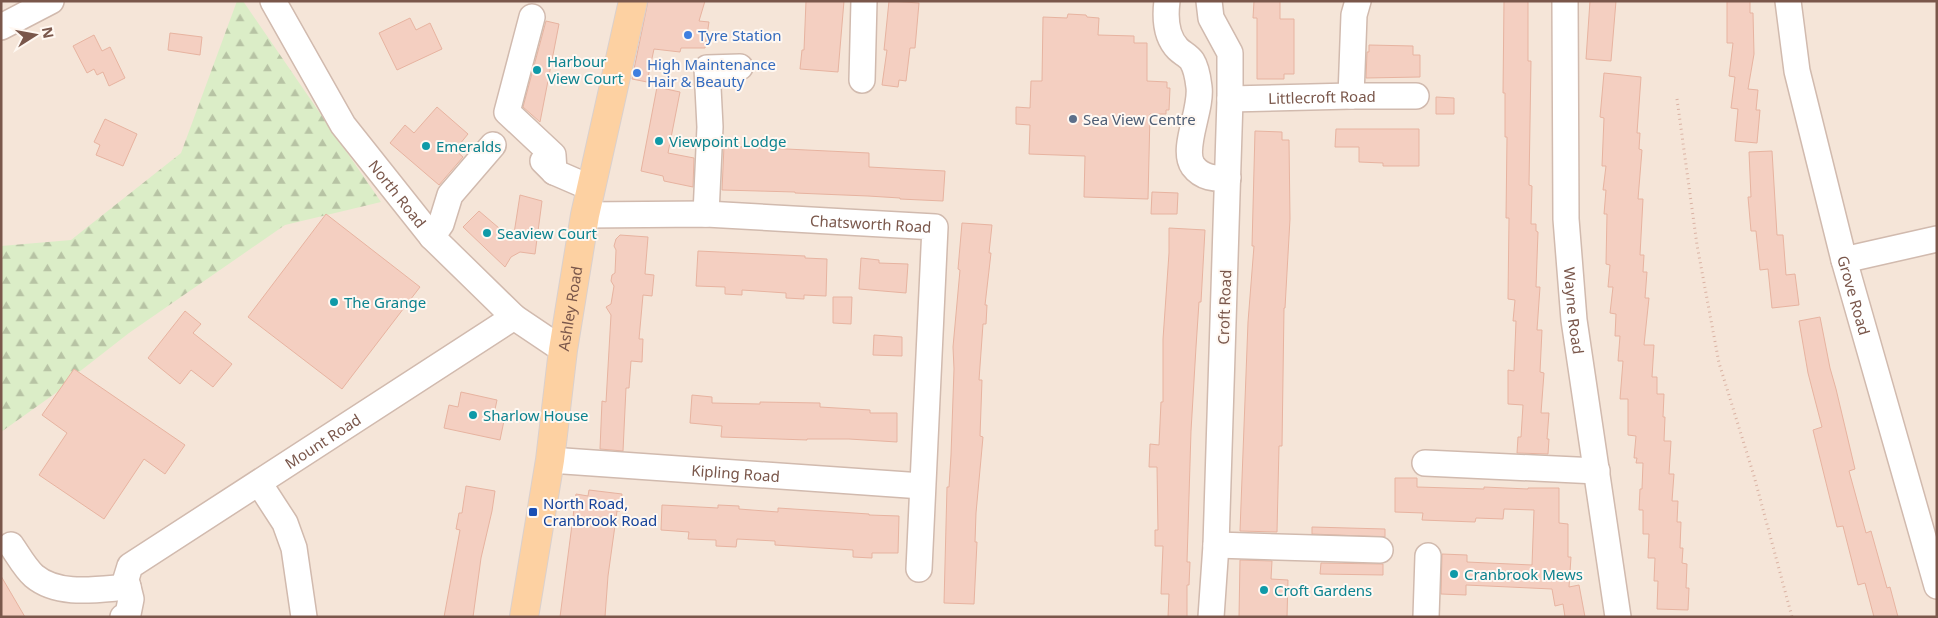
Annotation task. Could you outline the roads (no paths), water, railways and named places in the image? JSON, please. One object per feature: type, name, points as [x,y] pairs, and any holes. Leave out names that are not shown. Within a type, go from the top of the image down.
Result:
[{"type":"main road","name":"Ashley Road","points":[[524,617],[550,460],[563,350],[585,215],[633,1]]},
{"type":"street","points":[[1,26],[51,1]]},
{"type":"street","name":"North Road","points":[[272,1],[343,125],[432,237],[514,318],[563,350]]},
{"type":"street","points":[[862,80],[864,1]]},
{"type":"street","points":[[1167,1],[1168,31],[1177,48],[1192,60],[1198,76],[1200,103],[1194,131],[1189,141],[1192,165],[1202,174],[1216,179],[1228,178]]},
{"type":"street","name":"Croft Road","points":[[1208,1],[1211,18],[1230,53],[1228,178],[1216,545],[1211,617]]},
{"type":"street","points":[[1351,96],[1354,15],[1358,1]]},
{"type":"street","name":"Wayne Road","points":[[1565,1],[1566,218],[1574,320],[1618,617]]},
{"type":"street","name":"Grove Road","points":[[1788,1],[1797,71],[1844,260],[1937,586]]},
{"type":"street","points":[[532,17],[507,112],[552,155],[554,172]]},
{"type":"street","points":[[706,214],[710,128],[707,68],[740,66]]},
{"type":"street","name":"Littlecroft Road","points":[[1230,99],[1416,96]]},
{"type":"street","points":[[490,107],[554,172],[591,188]]},
{"type":"street","points":[[432,237],[441,224],[450,195],[493,145]]},
{"type":"street","name":"Chatsworth Road","points":[[585,215],[706,214],[935,227],[919,569]]},
{"type":"street","points":[[1844,260],[1937,239]]},
{"type":"street","name":"Mount Road","points":[[130,597],[259,483],[514,318]]},
{"type":"street","name":"Kipling Road","points":[[550,460],[922,486]]},
{"type":"street","points":[[1426,463],[1597,471]]},
{"type":"street","points":[[259,483],[285,523],[294,548],[304,617]]},
{"type":"street","points":[[11,545],[34,576],[45,583],[59,587],[130,597]]},
{"type":"street","points":[[1216,545],[1380,550]]},
{"type":"street","points":[[1426,617],[1428,556]]},
{"type":"place","name":"Tyre Station","points":[[688,35]]},
{"type":"place","name":"Harbour View Court","points":[[537,70]]},
{"type":"place","name":"High Maintenance Hair & Beauty","points":[[637,73]]},
{"type":"place","name":"Sea View Centre","points":[[1073,119]]},
{"type":"place","name":"Viewpoint Lodge","points":[[659,141]]},
{"type":"place","name":"Emeralds","points":[[426,146]]},
{"type":"place","name":"Seaview Court","points":[[487,233]]},
{"type":"place","name":"The Grange","points":[[334,302]]},
{"type":"place","name":"Sharlow House","points":[[473,415]]},
{"type":"place","name":"North Road, Cranbrook Road","points":[[533,512]]},
{"type":"place","name":"Cranbrook Mews","points":[[1454,574]]},
{"type":"place","name":"Croft Gardens","points":[[1264,590]]}]
